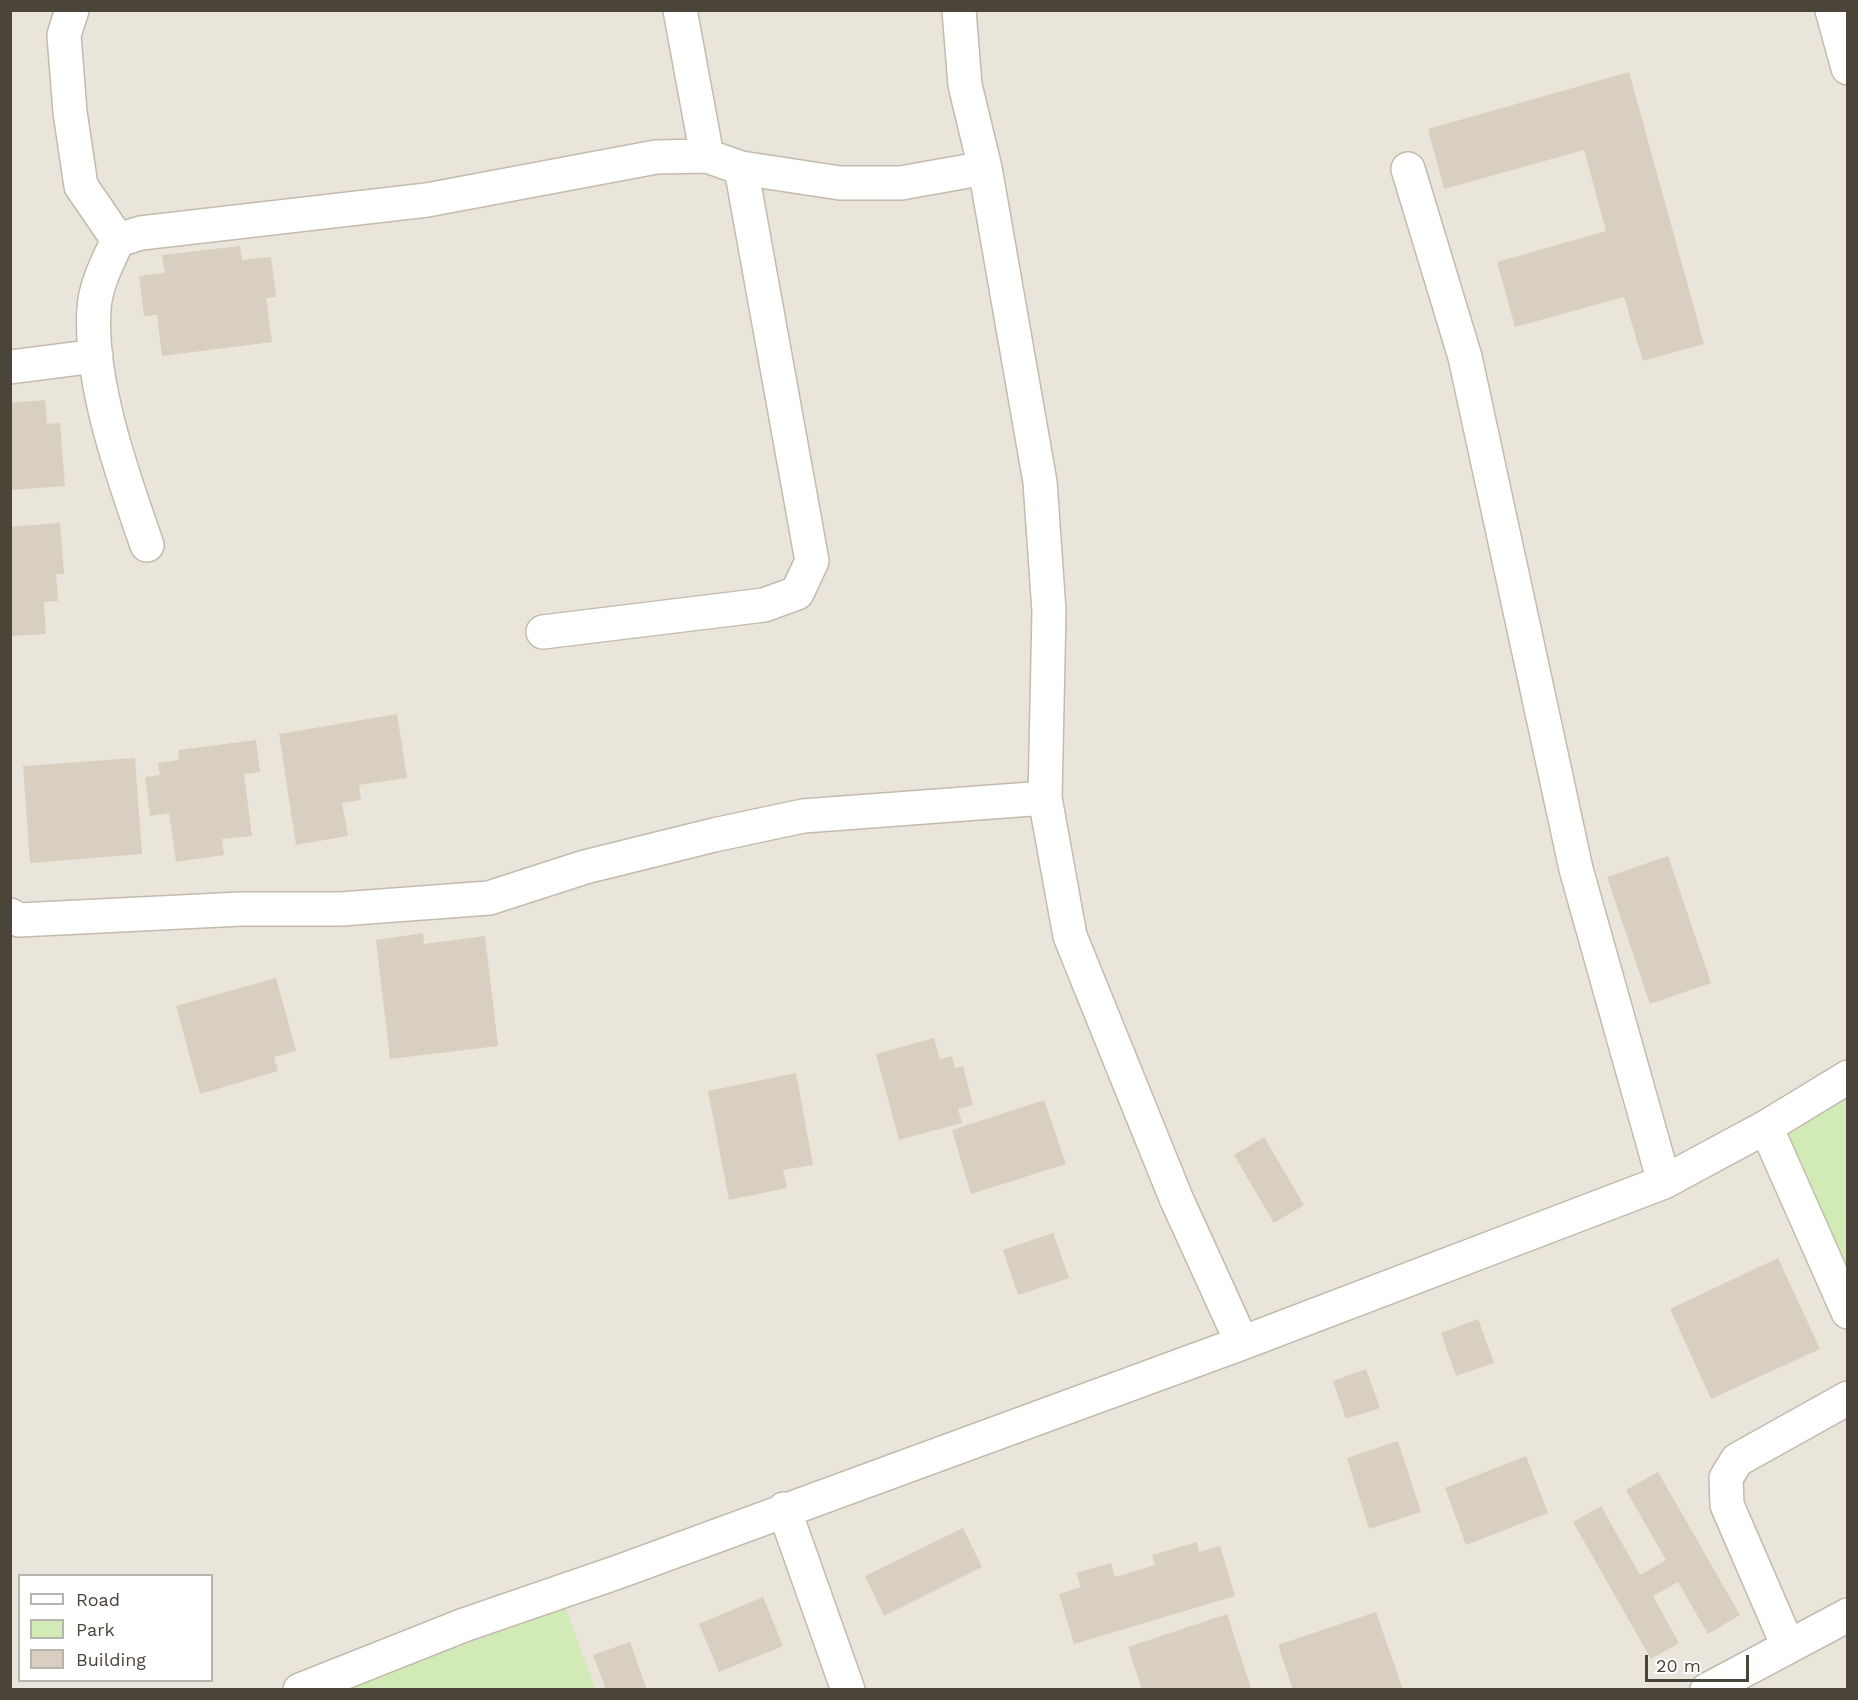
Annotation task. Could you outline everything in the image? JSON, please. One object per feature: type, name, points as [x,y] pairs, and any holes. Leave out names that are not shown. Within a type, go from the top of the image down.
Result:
[{"type":"street","points":[[72,10],[64,35],[70,112],[81,186],[118,240]]},
{"type":"street","points":[[680,10],[707,156]]},
{"type":"street","points":[[959,10],[965,85],[985,168],[1040,482],[1048,611],[1044,798],[1070,936],[1176,1198],[1242,1343]]},
{"type":"street","points":[[1832,10],[1848,68]]},
{"type":"street","points":[[147,545],[98,376],[96,356],[94,308],[106,263],[118,240],[141,233],[427,200],[656,157],[707,156],[741,168],[850,183],[901,183],[985,168]]},
{"type":"street","points":[[543,632],[764,605],[797,593],[812,561],[741,168]]},
{"type":"street","points":[[1408,169],[1465,357],[1576,869],[1664,1182]]},
{"type":"street","points":[[10,367],[96,356]]},
{"type":"street","points":[[10,915],[19,920],[241,909],[340,909],[489,898],[585,867],[803,816],[1044,798]]},
{"type":"street","points":[[300,1689],[464,1626],[618,1572],[784,1509],[1242,1343],[1664,1182],[1766,1127],[1848,1077]]},
{"type":"street","points":[[1766,1127],[1848,1312]]},
{"type":"street","points":[[1788,1646],[1727,1505],[1726,1478],[1737,1460],[1848,1398]]},
{"type":"street","points":[[784,1509],[848,1689]]},
{"type":"street","points":[[1707,1689],[1848,1615]]},
{"type":"shaded area","points":[[11,11],[1847,11],[1847,1689],[11,1690]]},
{"type":"green space","points":[[1847,1096],[1847,1269],[1779,1139]]},
{"type":"green space","points":[[566,1608],[595,1689],[338,1690]]},
{"type":"building","points":[[1629,72],[1704,344],[1643,361],[1624,297],[1515,327],[1497,262],[1606,231],[1584,150],[1444,189],[1428,129]]},
{"type":"building","points":[[240,246],[242,260],[271,257],[276,297],[266,298],[272,342],[162,356],[157,315],[144,316],[139,276],[165,273],[162,255]]},
{"type":"building","points":[[45,400],[47,424],[60,423],[65,486],[10,490],[10,403]]},
{"type":"building","points":[[60,523],[64,574],[56,574],[58,601],[44,602],[46,634],[10,636],[10,527]]},
{"type":"building","points":[[397,714],[407,778],[359,785],[361,800],[342,803],[348,836],[296,845],[279,734]]},
{"type":"building","points":[[256,740],[260,772],[244,774],[252,836],[222,839],[224,855],[176,862],[169,813],[150,816],[145,777],[160,775],[158,763],[179,760],[178,750]]},
{"type":"building","points":[[135,758],[142,854],[30,863],[23,766]]},
{"type":"building","points":[[1668,856],[1711,983],[1650,1004],[1607,877]]},
{"type":"building","points":[[423,933],[424,944],[485,936],[498,1046],[390,1059],[376,940]]},
{"type":"building","points":[[276,978],[296,1051],[274,1057],[278,1071],[200,1094],[176,1006]]},
{"type":"building","points":[[934,1038],[940,1059],[952,1056],[955,1068],[963,1066],[973,1105],[958,1109],[962,1123],[899,1140],[876,1054]]},
{"type":"building","points":[[796,1073],[813,1165],[783,1170],[787,1188],[729,1200],[708,1091]]},
{"type":"building","points":[[1044,1100],[1066,1164],[971,1194],[952,1130]]},
{"type":"building","points":[[1264,1137],[1304,1205],[1274,1223],[1234,1155]]},
{"type":"building","points":[[1053,1233],[1069,1278],[1018,1295],[1003,1250]]},
{"type":"building","points":[[1778,1258],[1820,1349],[1711,1399],[1670,1309]]},
{"type":"building","points":[[1478,1319],[1494,1363],[1456,1376],[1441,1333]]},
{"type":"building","points":[[1366,1369],[1380,1408],[1346,1419],[1333,1381]]},
{"type":"building","points":[[1398,1441],[1421,1512],[1369,1529],[1347,1458]]},
{"type":"building","points":[[1526,1456],[1548,1513],[1466,1545],[1445,1488]]},
{"type":"building","points":[[1658,1472],[1740,1615],[1708,1634],[1678,1582],[1653,1596],[1679,1643],[1651,1659],[1573,1522],[1601,1506],[1640,1575],[1666,1560],[1626,1490]]},
{"type":"building","points":[[963,1528],[982,1567],[884,1616],[865,1576]]},
{"type":"building","points":[[1197,1542],[1199,1552],[1220,1546],[1235,1596],[1074,1644],[1059,1594],[1081,1587],[1076,1573],[1111,1563],[1115,1577],[1155,1565],[1152,1555]]},
{"type":"building","points":[[763,1597],[783,1646],[719,1672],[699,1624]]},
{"type":"building","points":[[1376,1612],[1403,1690],[1293,1690],[1278,1645]]},
{"type":"building","points":[[1227,1614],[1251,1688],[1142,1690],[1128,1647]]},
{"type":"building","points":[[630,1642],[647,1690],[606,1690],[593,1655]]}]
